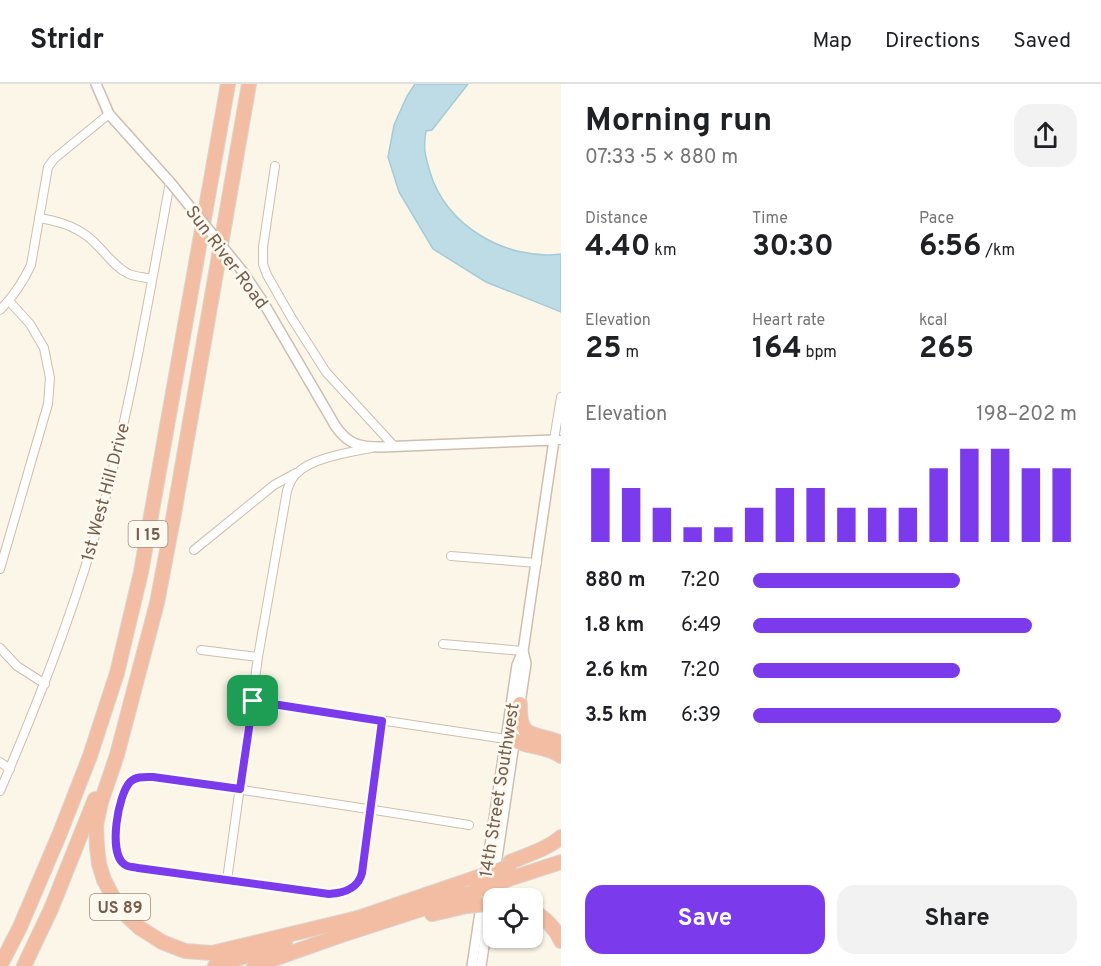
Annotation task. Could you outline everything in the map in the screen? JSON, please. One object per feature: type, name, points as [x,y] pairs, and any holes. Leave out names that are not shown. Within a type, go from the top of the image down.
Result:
[{"type":"highway","name":"I 15","points":[[0,966],[20,927],[60,832],[90,756],[117,673],[141,572],[228,84]]},
{"type":"highway","name":"I 15","points":[[24,966],[51,909],[109,762],[142,661],[157,603],[249,84]]},
{"type":"highway","name":"US 89","points":[[142,661],[96,825],[98,855],[104,880],[127,916],[140,928],[162,942],[185,951],[212,953],[358,918]]},
{"type":"highway","points":[[520,704],[521,724],[529,734],[561,744]]},
{"type":"highway","points":[[510,740],[525,739],[561,744]]},
{"type":"highway","points":[[510,740],[524,746],[548,750],[561,756]]},
{"type":"highway","points":[[255,966],[339,936],[467,900],[509,869],[561,837]]},
{"type":"highway","points":[[215,966],[509,869],[561,849]]},
{"type":"highway","points":[[509,869],[561,862]]},
{"type":"highway","points":[[467,900],[483,902]]},
{"type":"highway","points":[[543,917],[561,941]]},
{"type":"street","name":"Sun River Road","points":[[96,84],[109,114],[170,182],[243,272],[343,436],[363,447],[558,440]]},
{"type":"street","points":[[0,310],[9,301],[31,266],[48,167],[54,159],[109,114]]},
{"type":"street","points":[[275,166],[263,247],[263,264],[267,274],[326,372],[393,445]]},
{"type":"street","name":"1st West Hill Drive","points":[[0,791],[45,684],[84,571],[110,480],[128,405],[170,182]]},
{"type":"street","points":[[39,218],[62,222],[73,227],[88,237],[127,273],[152,279]]},
{"type":"street","points":[[0,569],[48,404],[50,378],[44,348],[30,324],[9,301]]},
{"type":"street","name":"14th Street Southwest","points":[[481,966],[510,740],[517,665],[523,651],[558,440],[561,397]]},
{"type":"street","points":[[194,550],[274,485],[309,465],[343,453],[381,447]]},
{"type":"street","points":[[227,880],[258,657],[287,491],[296,473]]},
{"type":"street","points":[[451,556],[537,564]]},
{"type":"street","points":[[443,644],[523,651]]},
{"type":"street","points":[[0,648],[17,666],[45,684]]},
{"type":"street","points":[[201,650],[258,657]]},
{"type":"street","name":"14th Street Southwest","points":[[472,966],[510,740],[520,704],[526,663],[523,651]]},
{"type":"street","points":[[253,701],[510,740]]},
{"type":"street","points":[[382,721],[370,810],[362,873],[360,880],[353,888],[341,893],[329,894],[138,868],[125,865],[118,857],[115,841],[125,789],[131,780],[139,777],[240,789],[370,810],[469,825]]},
{"type":"street","points":[[0,762],[9,769]]},
{"type":"water","points":[[415,84],[468,84],[432,130],[426,131],[426,156],[430,172],[449,208],[481,236],[519,252],[540,255],[561,254],[561,312],[486,282],[433,249],[399,192],[388,157],[394,125]]},
{"type":"route","points":[[253,701],[382,721],[362,873],[360,880],[353,888],[341,893],[329,894],[138,868],[125,865],[118,857],[115,841],[118,817],[125,789],[131,780],[139,777],[153,777],[240,789],[253,701]]}]
